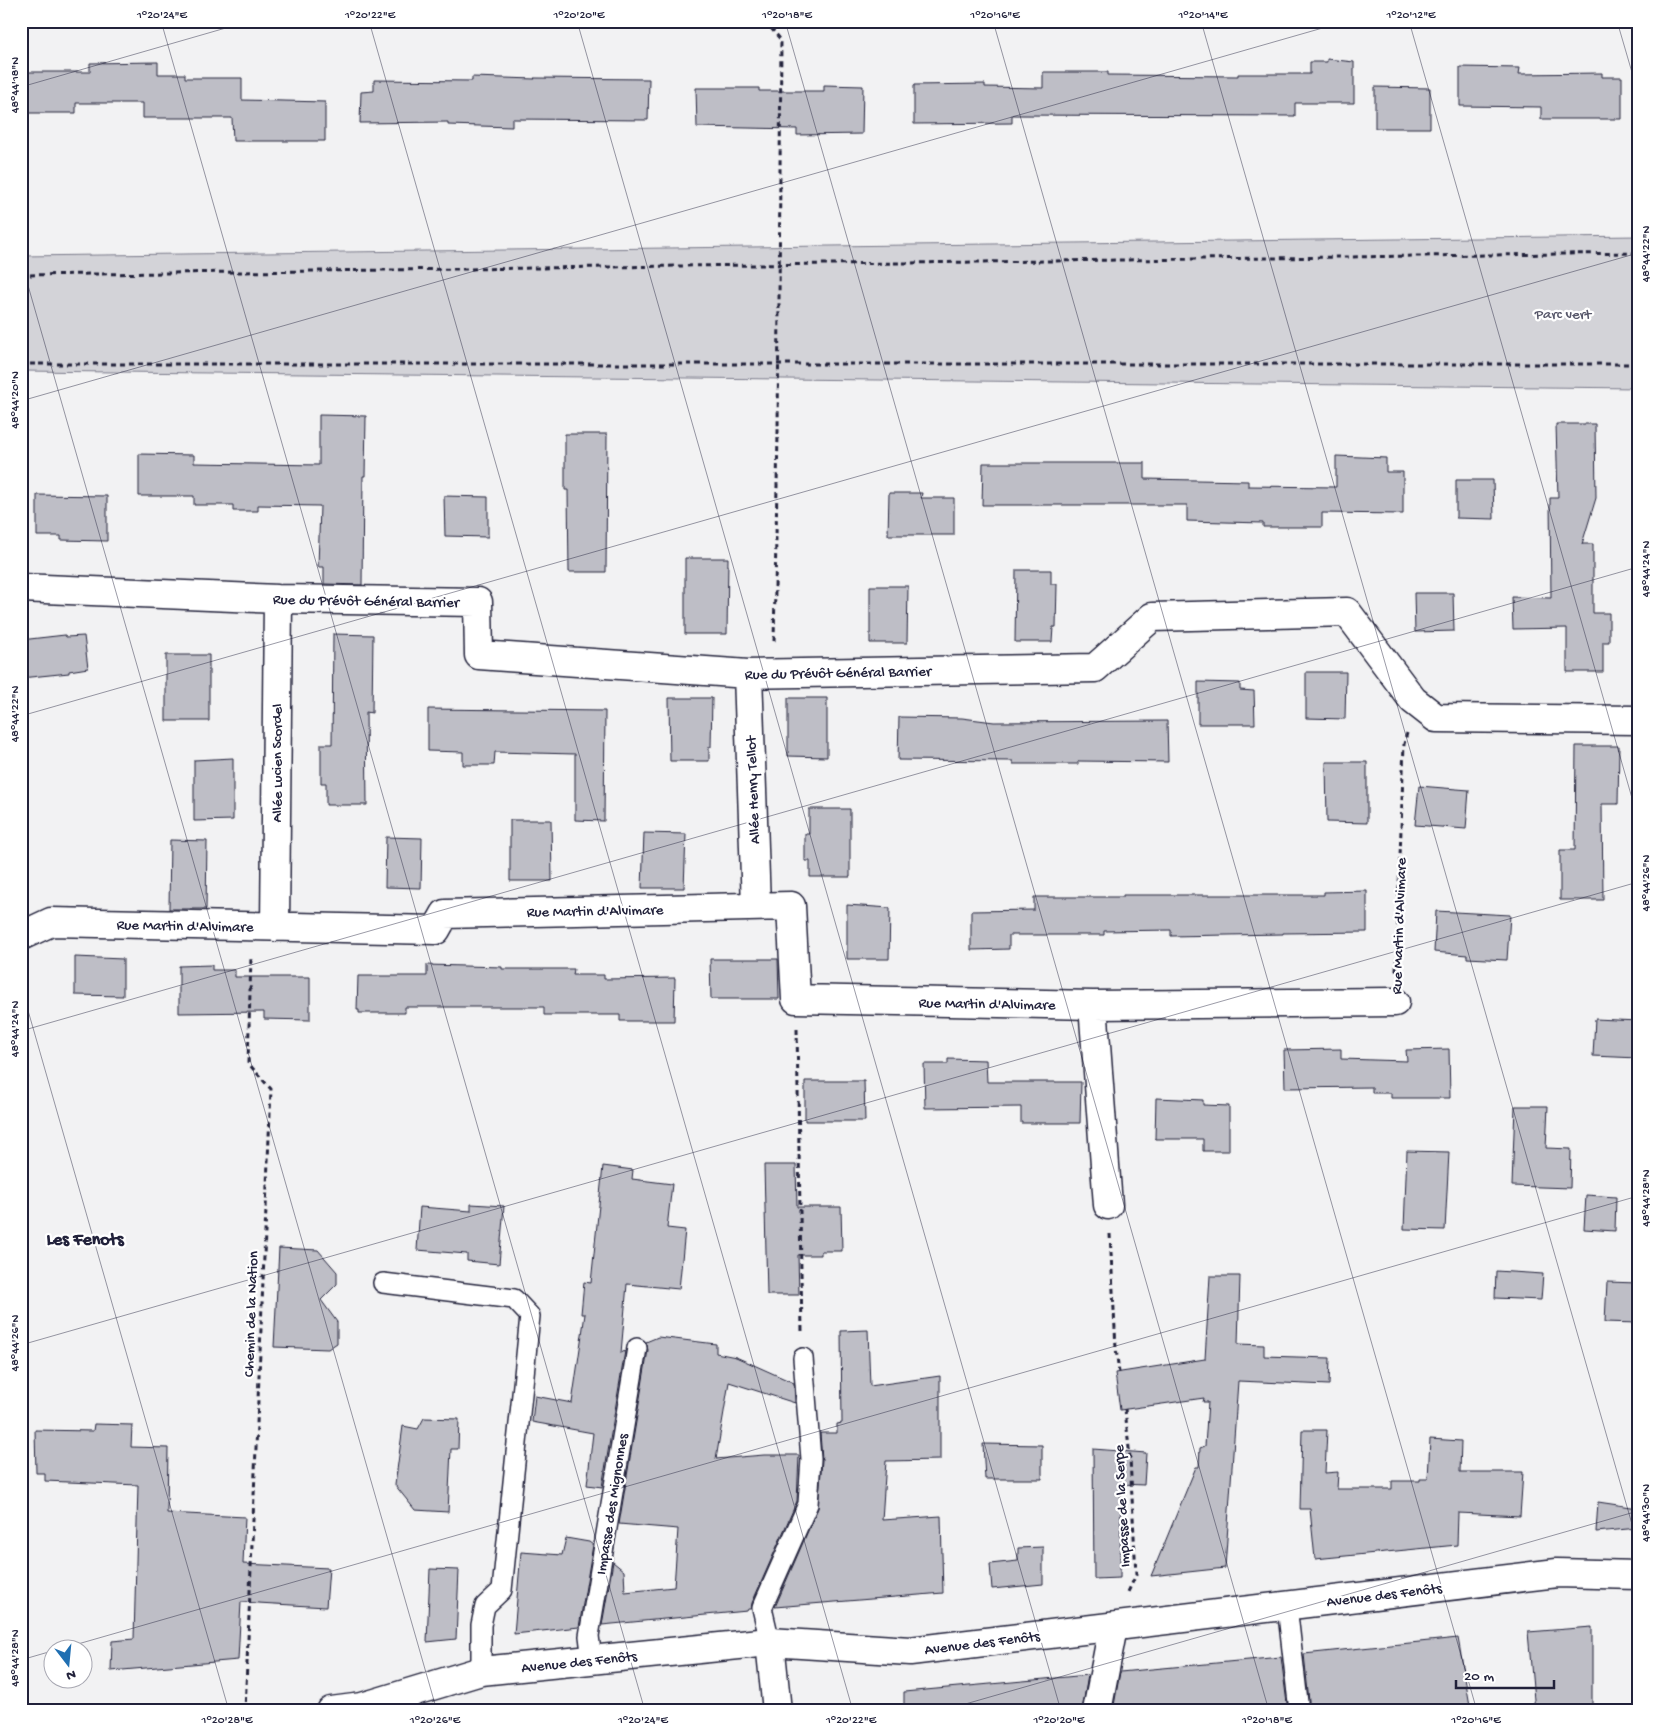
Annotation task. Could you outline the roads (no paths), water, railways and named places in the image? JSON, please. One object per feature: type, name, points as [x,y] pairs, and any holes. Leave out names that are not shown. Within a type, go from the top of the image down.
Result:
[{"type":"street","name":"Rue du Prévôt Général Barrier","points":[[21,588],[278,599],[478,602],[479,655],[748,674],[1095,668],[1152,617],[1347,612],[1413,700],[1436,718],[1638,720]]},
{"type":"street","name":"Allée Lucien Scordel","points":[[264,926],[278,599]]},
{"type":"street","name":"Allée Henry Tellot","points":[[748,674],[756,906]]},
{"type":"street","name":"Rue Martin d'Alvimare","points":[[21,936],[51,922],[436,930],[445,914],[792,906],[796,999],[1093,1005],[1395,1002]]},
{"type":"street","points":[[1093,1005],[1108,1205]]},
{"type":"street","name":"Avenue des Fenôts","points":[[331,1711],[362,1708],[481,1671],[770,1642],[910,1650],[1557,1573],[1638,1575]]},
{"type":"street","points":[[1097,1711],[1113,1627]]},
{"type":"street","points":[[770,1642],[777,1711]]},
{"type":"lane","points":[[383,1282],[514,1299],[530,1316],[502,1590],[485,1606],[481,1625],[481,1671]]},
{"type":"lane","name":"Impasse des Mignonnes","points":[[592,1660],[589,1636],[637,1348]]},
{"type":"lane","points":[[770,1642],[762,1608],[808,1504],[811,1459],[803,1358]]},
{"type":"lane","points":[[1287,1606],[1299,1711]]},
{"type":"district","name":"Les Fenots","points":[[85,1238]]},
{"type":"park label","name":"Parc vert","points":[[1563,313]]}]
